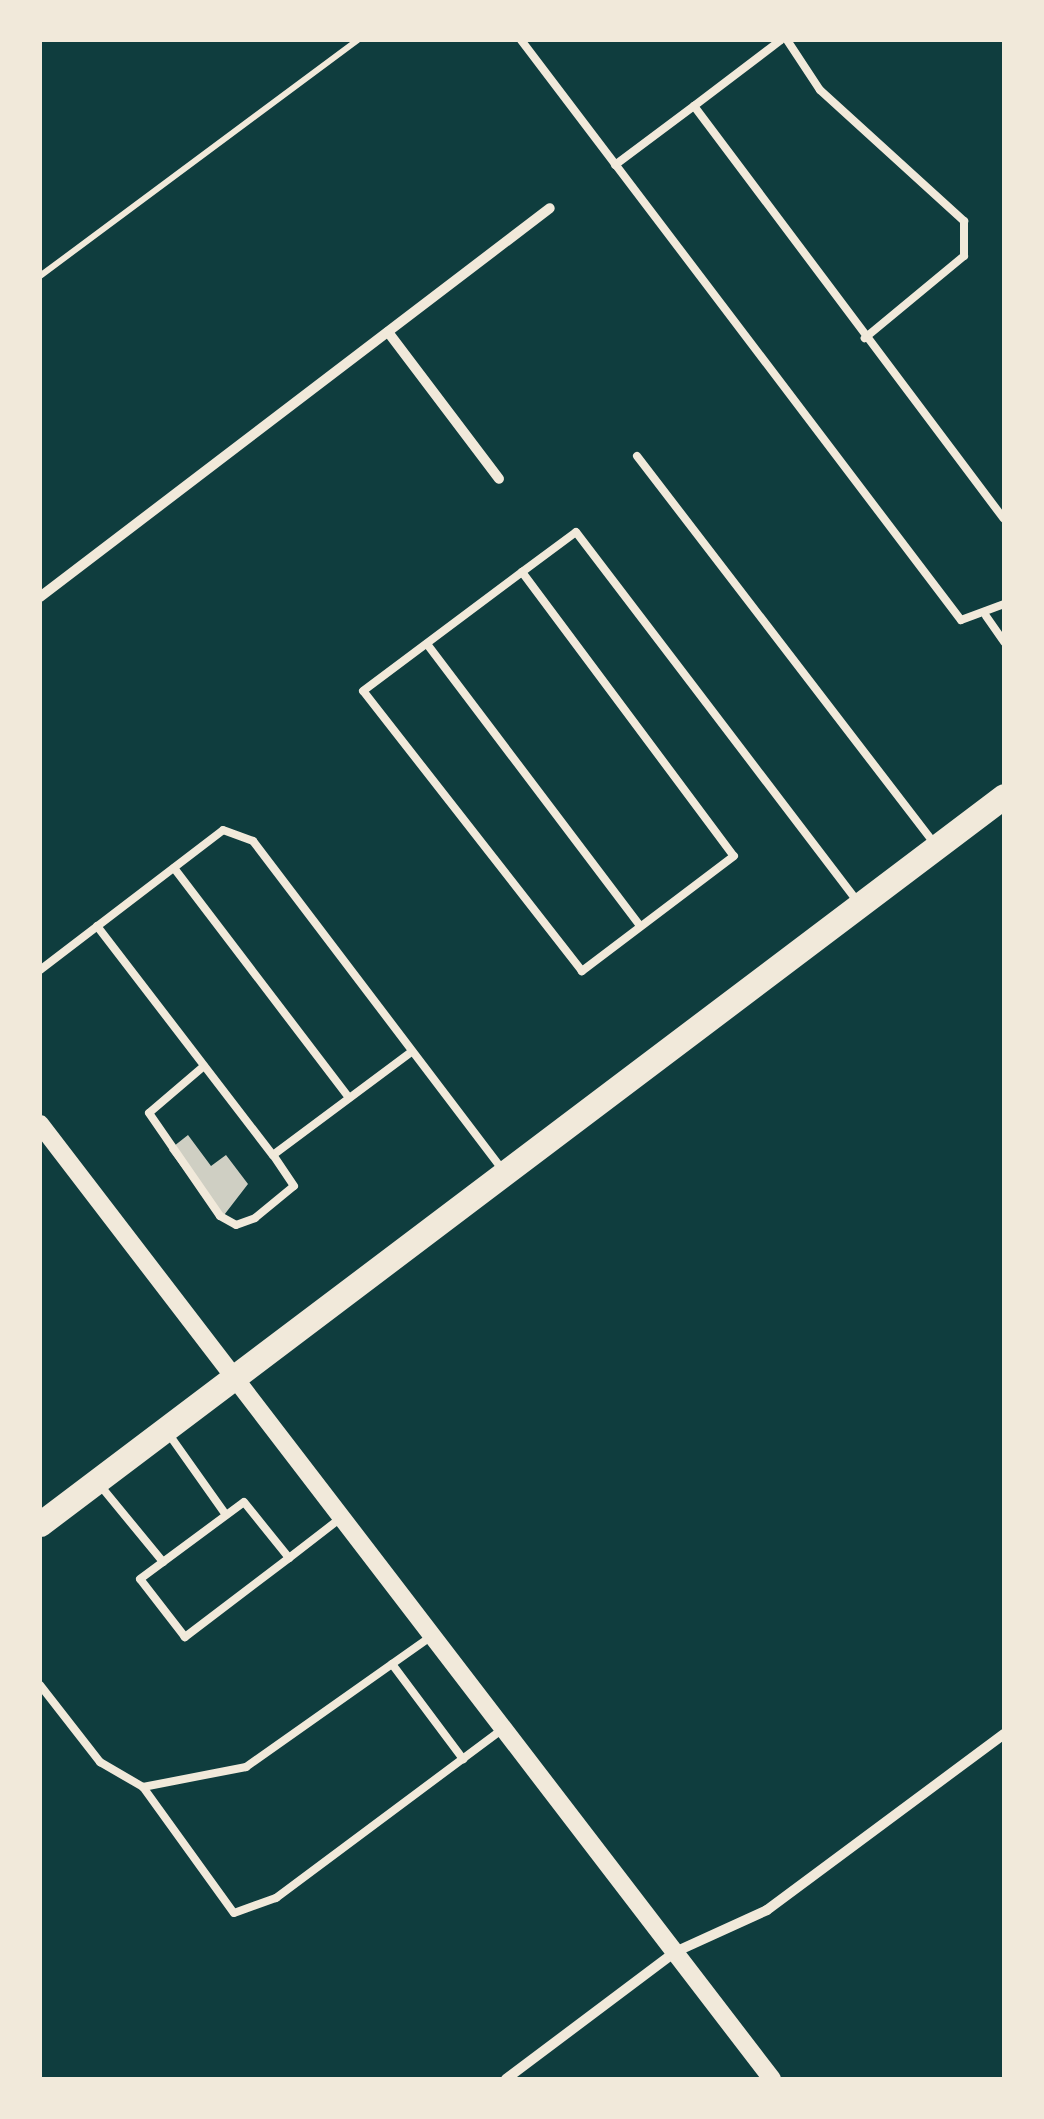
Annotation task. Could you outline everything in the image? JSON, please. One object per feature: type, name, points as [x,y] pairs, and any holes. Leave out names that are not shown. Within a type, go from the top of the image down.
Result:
[{"type":"main road","points":[[40,1524],[1004,796]]},
{"type":"street","points":[[40,597],[550,208]]},
{"type":"street","points":[[388,332],[500,479]]},
{"type":"street","points":[[40,1124],[772,2079]]},
{"type":"street","points":[[506,2079],[675,1952],[767,1910],[1004,1734]]},
{"type":"lane","points":[[521,40],[961,620],[986,616],[1004,604]]},
{"type":"lane","points":[[615,165],[784,40],[820,90],[964,221],[964,256],[865,338]]},
{"type":"lane","points":[[694,106],[1004,519]]},
{"type":"lane","points":[[636,456],[937,846]]},
{"type":"lane","points":[[522,572],[734,856],[582,972],[363,691],[522,572],[576,532],[859,904]]},
{"type":"lane","points":[[986,616],[1004,642]]},
{"type":"lane","points":[[426,644],[640,926]]},
{"type":"lane","points":[[40,970],[223,830],[253,841],[504,1172]]},
{"type":"lane","points":[[174,868],[348,1098]]},
{"type":"lane","points":[[98,926],[273,1155],[294,1186],[256,1218],[236,1225],[220,1216],[149,1113],[204,1066]]},
{"type":"lane","points":[[273,1155],[412,1052]]},
{"type":"lane","points":[[164,1428],[226,1515]]},
{"type":"lane","points":[[96,1480],[163,1562]]},
{"type":"lane","points":[[288,1558],[244,1502],[140,1579],[185,1637],[342,1517]]},
{"type":"lane","points":[[143,1787],[246,1767],[432,1635]]},
{"type":"lane","points":[[392,1664],[463,1759]]},
{"type":"lane","points":[[40,1685],[100,1762],[143,1787],[234,1912],[276,1898],[504,1728]]},
{"type":"path","points":[[40,276],[358,40]]},
{"type":"building","points":[[188,1135],[211,1166],[226,1155],[248,1184],[221,1219],[169,1150]]}]
